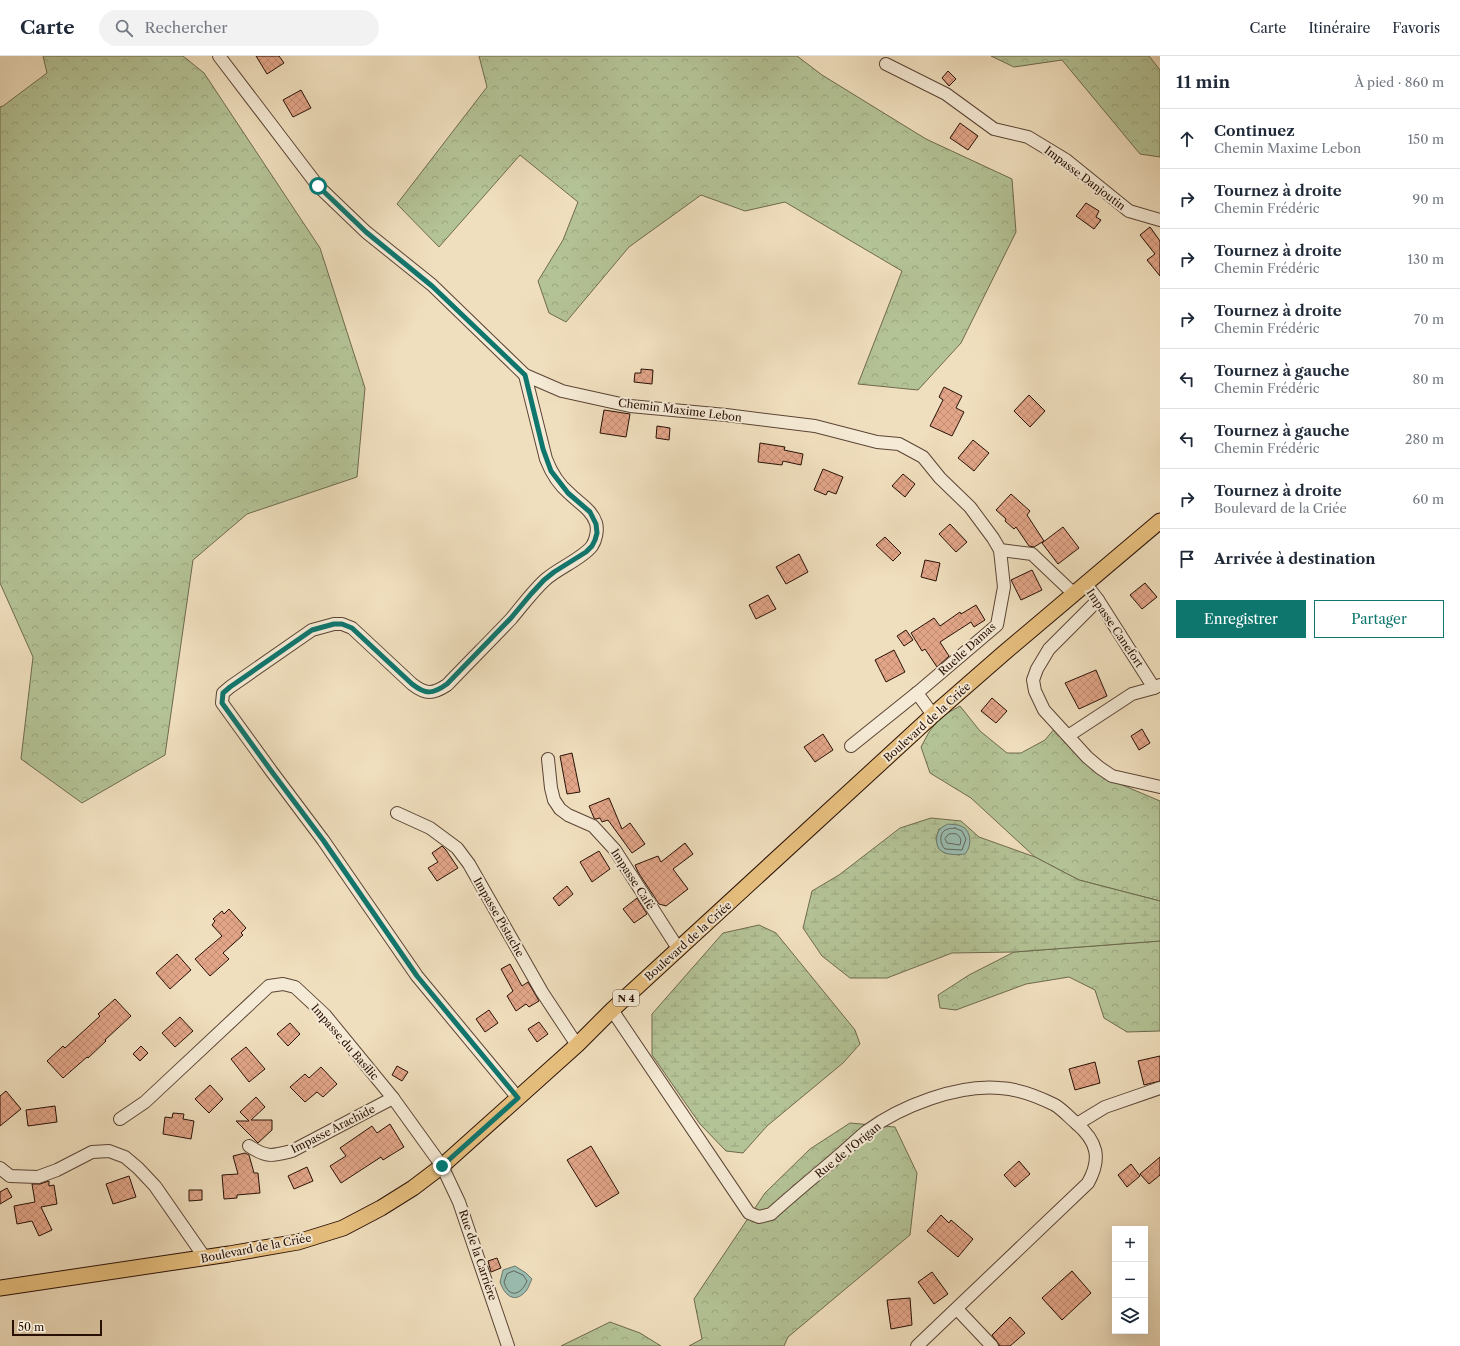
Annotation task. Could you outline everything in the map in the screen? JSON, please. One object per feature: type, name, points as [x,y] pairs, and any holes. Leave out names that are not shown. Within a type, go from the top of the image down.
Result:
[{"type":"main road","name":"Boulevard de la Criée","points":[[0,1288],[205,1258],[298,1242],[344,1228],[413,1188],[442,1166],[577,1045],[612,1010],[933,715],[1073,593],[1160,521]]},
{"type":"street","name":"Chemin Maxime Lebon","points":[[219,56],[318,186],[366,232],[432,286],[525,375],[562,391],[630,406],[726,415],[815,426],[877,442],[899,444],[923,457],[940,478],[970,507],[1000,550]]},
{"type":"street","name":"Impasse Danjoutin","points":[[886,64],[946,94],[994,129],[1028,137],[1066,160],[1129,211],[1160,220]]},
{"type":"street","points":[[518,1098],[417,976],[323,840],[225,707],[222,698],[223,693],[230,687],[272,659],[301,637],[312,630],[334,624],[342,624],[352,628],[421,691],[436,691],[447,684],[463,668],[511,618],[544,580],[586,552],[592,546],[597,533],[596,524],[590,512],[568,493],[551,471],[544,454],[525,375]]},
{"type":"street","points":[[1000,550],[1032,554],[1073,593]]},
{"type":"street","name":"Ruelle Damas","points":[[850,746],[917,693],[997,625],[1004,587],[1000,550]]},
{"type":"street","name":"Impasse Canefort","points":[[1085,583],[1157,686]]},
{"type":"street","points":[[1098,600],[1049,649],[1037,669],[1033,680],[1035,691],[1044,710],[1087,757],[1112,776],[1160,787]]},
{"type":"street","points":[[1068,736],[1132,694],[1157,686]]},
{"type":"street","points":[[917,693],[933,715]]},
{"type":"street","name":"Impasse Café","points":[[548,759],[551,788],[554,800],[560,809],[568,815],[593,826],[616,850],[679,950]]},
{"type":"street","name":"Impasse Pistache","points":[[397,813],[430,828],[457,848],[469,864],[542,992],[577,1045]]},
{"type":"street","name":"Impasse du Basilic","points":[[120,1119],[145,1102],[269,986],[283,984],[295,987],[325,1015],[393,1098],[442,1166]]},
{"type":"street","name":"Rue de l'Origan","points":[[612,1010],[749,1213],[759,1217],[771,1214],[868,1131],[922,1102],[951,1094],[978,1088],[1001,1088],[1021,1092],[1056,1106],[1086,1132],[1095,1147],[1097,1157],[1092,1177],[1088,1184],[917,1346]]},
{"type":"street","points":[[1077,1124],[1105,1107],[1160,1088]]},
{"type":"street","name":"Impasse Arachide","points":[[249,1146],[261,1154],[275,1155],[292,1151],[393,1098]]},
{"type":"street","points":[[0,1168],[10,1176],[38,1177],[57,1170],[92,1152],[108,1151],[125,1157],[155,1186],[205,1258]]},
{"type":"street","name":"Rue de la Carrière","points":[[442,1166],[459,1202],[508,1346]]},
{"type":"street","points":[[956,1309],[992,1346]]},
{"type":"green space","points":[[43,56],[183,56],[204,73],[320,248],[365,388],[357,477],[247,514],[193,560],[165,755],[82,803],[21,759],[33,657],[0,583],[0,107],[47,73]]},
{"type":"green space","points":[[479,56],[797,56],[822,75],[926,139],[1012,179],[1016,232],[961,343],[918,390],[858,384],[902,271],[785,202],[745,211],[701,195],[629,247],[566,322],[549,313],[538,281],[563,240],[578,202],[520,155],[439,247],[397,204],[487,87]]},
{"type":"green space","points":[[991,56],[1149,56],[1160,70],[1160,157],[1140,154],[1062,60],[1014,67]]},
{"type":"green space","points":[[960,706],[980,731],[1007,753],[1021,753],[1045,740],[1055,728],[1120,784],[1160,801],[1160,901],[1079,880],[1035,857],[971,798],[930,773],[921,747],[929,732],[942,716]]},
{"type":"green space","points":[[931,818],[961,821],[979,837],[1035,857],[1079,880],[1160,901],[1160,941],[1014,952],[952,953],[887,978],[850,978],[822,956],[803,928],[812,891],[839,875],[900,828]],"holes":[[[955,824],[960,855],[945,853],[939,849],[936,839],[939,829]]]},
{"type":"green space","points":[[759,925],[776,933],[855,1030],[860,1044],[843,1063],[767,1126],[743,1153],[726,1151],[700,1124],[652,1055],[652,1014],[723,933]]},
{"type":"green space","points":[[1160,941],[1160,1031],[1127,1032],[1104,1018],[1095,990],[1069,977],[1026,984],[956,1010],[940,1008],[938,995],[969,975],[1014,952]]},
{"type":"green space","points":[[850,1123],[895,1127],[917,1173],[910,1235],[788,1337],[784,1346],[689,1346],[702,1339],[694,1299],[765,1193],[810,1149]]},
{"type":"green space","points":[[610,1322],[640,1333],[661,1346],[561,1346]]},
{"type":"water","points":[[948,824],[959,825],[967,831],[970,843],[965,854],[948,854],[938,848],[938,832],[941,828]]},
{"type":"water","points":[[515,1266],[532,1279],[526,1291],[517,1297],[507,1294],[500,1282],[503,1270]]},
{"type":"building","points":[[256,56],[279,56],[284,63],[267,74]]},
{"type":"building","points":[[948,71],[956,79],[949,86],[942,78]]},
{"type":"building","points":[[301,90],[311,108],[293,117],[283,100]]},
{"type":"building","points":[[960,123],[978,136],[968,150],[950,138]]},
{"type":"building","points":[[1086,203],[1099,211],[1096,217],[1101,220],[1094,229],[1076,216]]},
{"type":"building","points":[[1150,227],[1160,241],[1160,276],[1147,260],[1155,254],[1140,235]]},
{"type":"building","points":[[641,369],[653,370],[652,384],[634,382],[635,373],[641,373]]},
{"type":"building","points":[[944,387],[962,396],[956,408],[964,412],[952,436],[930,426],[943,400],[939,397]]},
{"type":"building","points":[[1029,395],[1045,411],[1030,427],[1014,411]]},
{"type":"building","points":[[604,410],[630,414],[626,437],[600,433]]},
{"type":"building","points":[[657,426],[670,428],[669,440],[656,438]]},
{"type":"building","points":[[973,440],[989,453],[974,471],[958,458]]},
{"type":"building","points":[[760,443],[785,447],[784,450],[803,454],[801,465],[783,461],[782,465],[758,462]]},
{"type":"building","points":[[823,469],[843,477],[836,494],[828,491],[826,495],[814,490]]},
{"type":"building","points":[[903,474],[915,484],[905,497],[892,486]]},
{"type":"building","points":[[1011,494],[1030,511],[1027,515],[1044,541],[1034,547],[1029,546],[1016,527],[1014,529],[996,510]]},
{"type":"building","points":[[950,524],[967,542],[956,552],[939,534]]},
{"type":"building","points":[[1063,527],[1079,548],[1058,564],[1042,543]]},
{"type":"building","points":[[885,537],[901,553],[893,561],[876,545]]},
{"type":"building","points":[[799,554],[808,572],[786,584],[776,567]]},
{"type":"building","points":[[925,560],[940,563],[936,581],[921,577]]},
{"type":"building","points":[[1032,570],[1042,590],[1021,600],[1011,580]]},
{"type":"building","points":[[1145,583],[1157,597],[1142,609],[1130,595]]},
{"type":"building","points":[[768,595],[776,609],[756,619],[749,605]]},
{"type":"building","points":[[976,605],[985,620],[974,627],[971,622],[940,642],[949,656],[937,667],[925,649],[922,651],[911,633],[934,618],[940,626],[960,612],[961,614]]},
{"type":"building","points":[[906,630],[913,640],[904,646],[897,636]]},
{"type":"building","points":[[894,650],[905,672],[886,682],[875,660]]},
{"type":"building","points":[[1096,670],[1107,696],[1079,709],[1065,683]]},
{"type":"building","points":[[992,698],[1007,711],[996,723],[981,711]]},
{"type":"building","points":[[1142,729],[1150,743],[1139,750],[1131,736]]},
{"type":"building","points":[[823,734],[833,750],[815,762],[804,747]]},
{"type":"building","points":[[572,753],[580,792],[567,794],[560,756]]},
{"type":"building","points":[[609,798],[622,829],[630,823],[645,844],[632,853],[608,820],[602,822],[600,818],[594,818],[589,806]]},
{"type":"building","points":[[685,843],[693,854],[673,869],[688,889],[666,906],[659,904],[635,865],[658,856],[661,862]]},
{"type":"building","points":[[442,846],[458,868],[437,881],[428,868],[438,862],[432,853]]},
{"type":"building","points":[[599,851],[610,869],[592,882],[580,862]]},
{"type":"building","points":[[567,886],[573,894],[559,906],[553,898]]},
{"type":"building","points":[[637,898],[647,914],[634,923],[623,909]]},
{"type":"building","points":[[229,909],[246,928],[241,933],[243,935],[223,953],[229,959],[210,976],[195,959],[222,936],[212,925],[215,921],[213,919],[222,911],[224,914]]},
{"type":"building","points":[[177,954],[191,970],[170,989],[156,973]]},
{"type":"building","points":[[510,964],[522,986],[528,982],[539,1001],[529,1007],[526,1004],[516,1011],[507,996],[513,991],[501,969]]},
{"type":"building","points":[[115,999],[131,1016],[88,1058],[87,1057],[63,1078],[47,1061],[63,1046],[65,1048],[100,1016],[98,1014]]},
{"type":"building","points":[[489,1010],[498,1023],[485,1032],[476,1019]]},
{"type":"building","points":[[180,1017],[193,1031],[175,1047],[162,1033]]},
{"type":"building","points":[[539,1022],[548,1034],[537,1042],[528,1029]]},
{"type":"building","points":[[290,1023],[300,1034],[288,1046],[277,1034]]},
{"type":"building","points":[[141,1046],[148,1053],[140,1061],[133,1054]]},
{"type":"building","points":[[246,1047],[265,1069],[249,1082],[231,1059]]},
{"type":"building","points":[[1160,1056],[1160,1081],[1144,1085],[1138,1061]]},
{"type":"building","points":[[1095,1062],[1100,1083],[1075,1090],[1069,1069]]},
{"type":"building","points":[[397,1066],[408,1072],[402,1081],[392,1075]]},
{"type":"building","points":[[321,1067],[337,1084],[323,1097],[317,1092],[305,1102],[290,1087],[305,1074],[309,1078]]},
{"type":"building","points":[[210,1085],[223,1099],[209,1113],[195,1099]]},
{"type":"building","points":[[6,1091],[21,1109],[0,1126],[0,1096]]},
{"type":"building","points":[[256,1097],[265,1107],[251,1120],[272,1120],[272,1130],[258,1143],[236,1121],[249,1121],[240,1112]]},
{"type":"building","points":[[55,1106],[57,1122],[28,1126],[26,1110]]},
{"type":"building","points":[[173,1113],[184,1114],[183,1119],[194,1121],[191,1139],[163,1134],[165,1117],[172,1118]]},
{"type":"building","points":[[390,1124],[404,1147],[383,1160],[381,1157],[341,1183],[330,1166],[346,1156],[340,1148],[372,1126],[377,1133]]},
{"type":"building","points":[[591,1146],[619,1193],[596,1207],[567,1160]]},
{"type":"building","points":[[245,1153],[249,1155],[254,1173],[258,1173],[260,1193],[237,1195],[237,1198],[224,1199],[222,1175],[238,1174],[233,1156]]},
{"type":"building","points":[[1160,1157],[1160,1175],[1149,1184],[1140,1174]]},
{"type":"building","points":[[1019,1161],[1030,1174],[1015,1187],[1004,1175]]},
{"type":"building","points":[[1131,1164],[1140,1176],[1127,1187],[1118,1175]]},
{"type":"building","points":[[307,1167],[313,1181],[294,1189],[288,1176]]},
{"type":"building","points":[[129,1176],[136,1197],[113,1204],[106,1184]]},
{"type":"building","points":[[49,1181],[49,1186],[54,1185],[57,1204],[41,1207],[52,1230],[39,1236],[32,1221],[17,1224],[14,1206],[35,1202],[32,1184],[40,1184]]},
{"type":"building","points":[[7,1188],[12,1197],[0,1204],[0,1192]]},
{"type":"building","points":[[189,1190],[202,1190],[202,1200],[189,1201]]},
{"type":"building","points":[[941,1215],[949,1223],[951,1220],[973,1239],[958,1257],[927,1231]]},
{"type":"building","points":[[497,1258],[501,1268],[491,1272],[488,1261]]},
{"type":"building","points":[[1072,1271],[1091,1293],[1062,1320],[1042,1298]]},
{"type":"building","points":[[932,1272],[948,1294],[934,1304],[918,1282]]},
{"type":"building","points":[[910,1298],[912,1325],[891,1329],[887,1300]]},
{"type":"building","points":[[1010,1317],[1025,1333],[1010,1346],[1000,1346],[992,1335]]},
{"type":"route","points":[[318,186],[366,232],[432,286],[525,375],[543,449],[551,471],[568,493],[590,512],[596,524],[597,533],[592,546],[586,552],[544,580],[511,618],[447,684],[436,691],[421,691],[352,628],[342,624],[334,624],[322,626],[312,630],[272,659],[242,678],[223,693],[222,703],[323,840],[417,976],[518,1098],[442,1166]]}]
